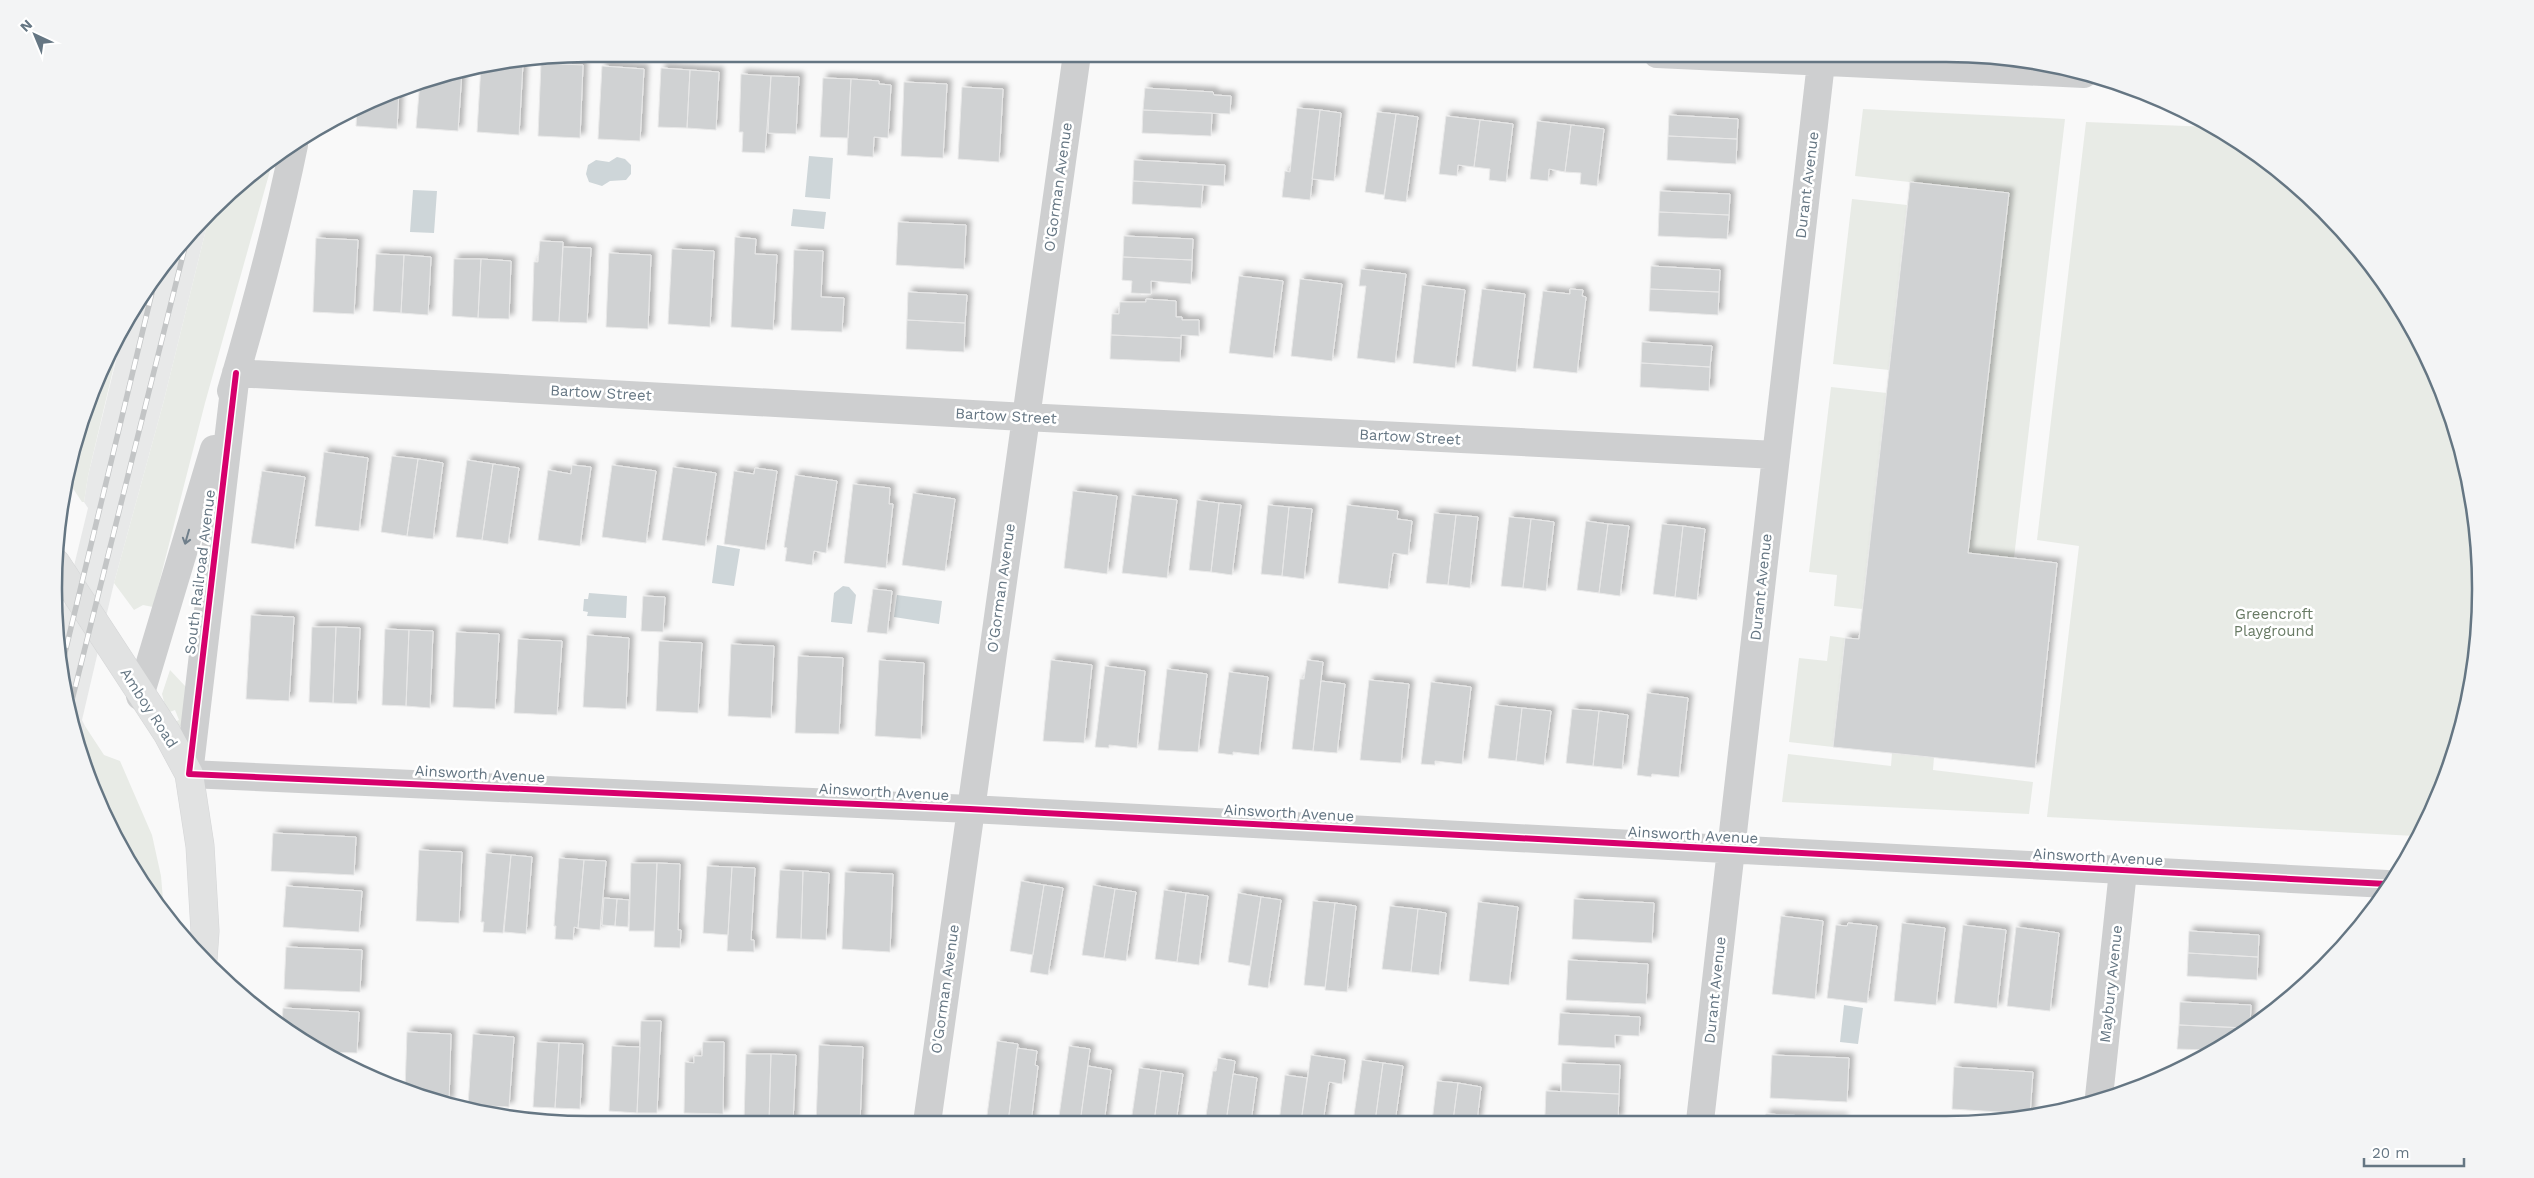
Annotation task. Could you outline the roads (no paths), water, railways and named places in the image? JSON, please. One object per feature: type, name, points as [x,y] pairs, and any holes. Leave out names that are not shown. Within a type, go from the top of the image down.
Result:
[{"type":"main road","name":"Amboy Road","points":[[63,574],[140,696],[167,733],[189,774],[200,846],[204,948]]},
{"type":"street","name":"O'Gorman Avenue","points":[[928,1116],[1076,62]]},
{"type":"street","name":"Durant Avenue","points":[[1701,1116],[1822,62]]},
{"type":"street","points":[[1888,62],[2038,71]]},
{"type":"street","name":"South Railroad Avenue","points":[[140,696],[236,373],[276,230],[292,154]]},
{"type":"street","name":"Bartow Street","points":[[236,373],[1025,417],[1776,455]]},
{"type":"street","name":"South Railroad Avenue","points":[[189,774],[236,373]]},
{"type":"street","name":"Ainsworth Avenue","points":[[189,774],[970,809],[2382,884]]},
{"type":"street","name":"Maybury Avenue","points":[[2099,1092],[2123,871]]},
{"type":"railway","points":[[73,694],[183,253]]},
{"type":"railway","points":[[66,648],[151,296]]},
{"type":"park label","name":"Greencroft Playground","points":[[2274,622]]}]
